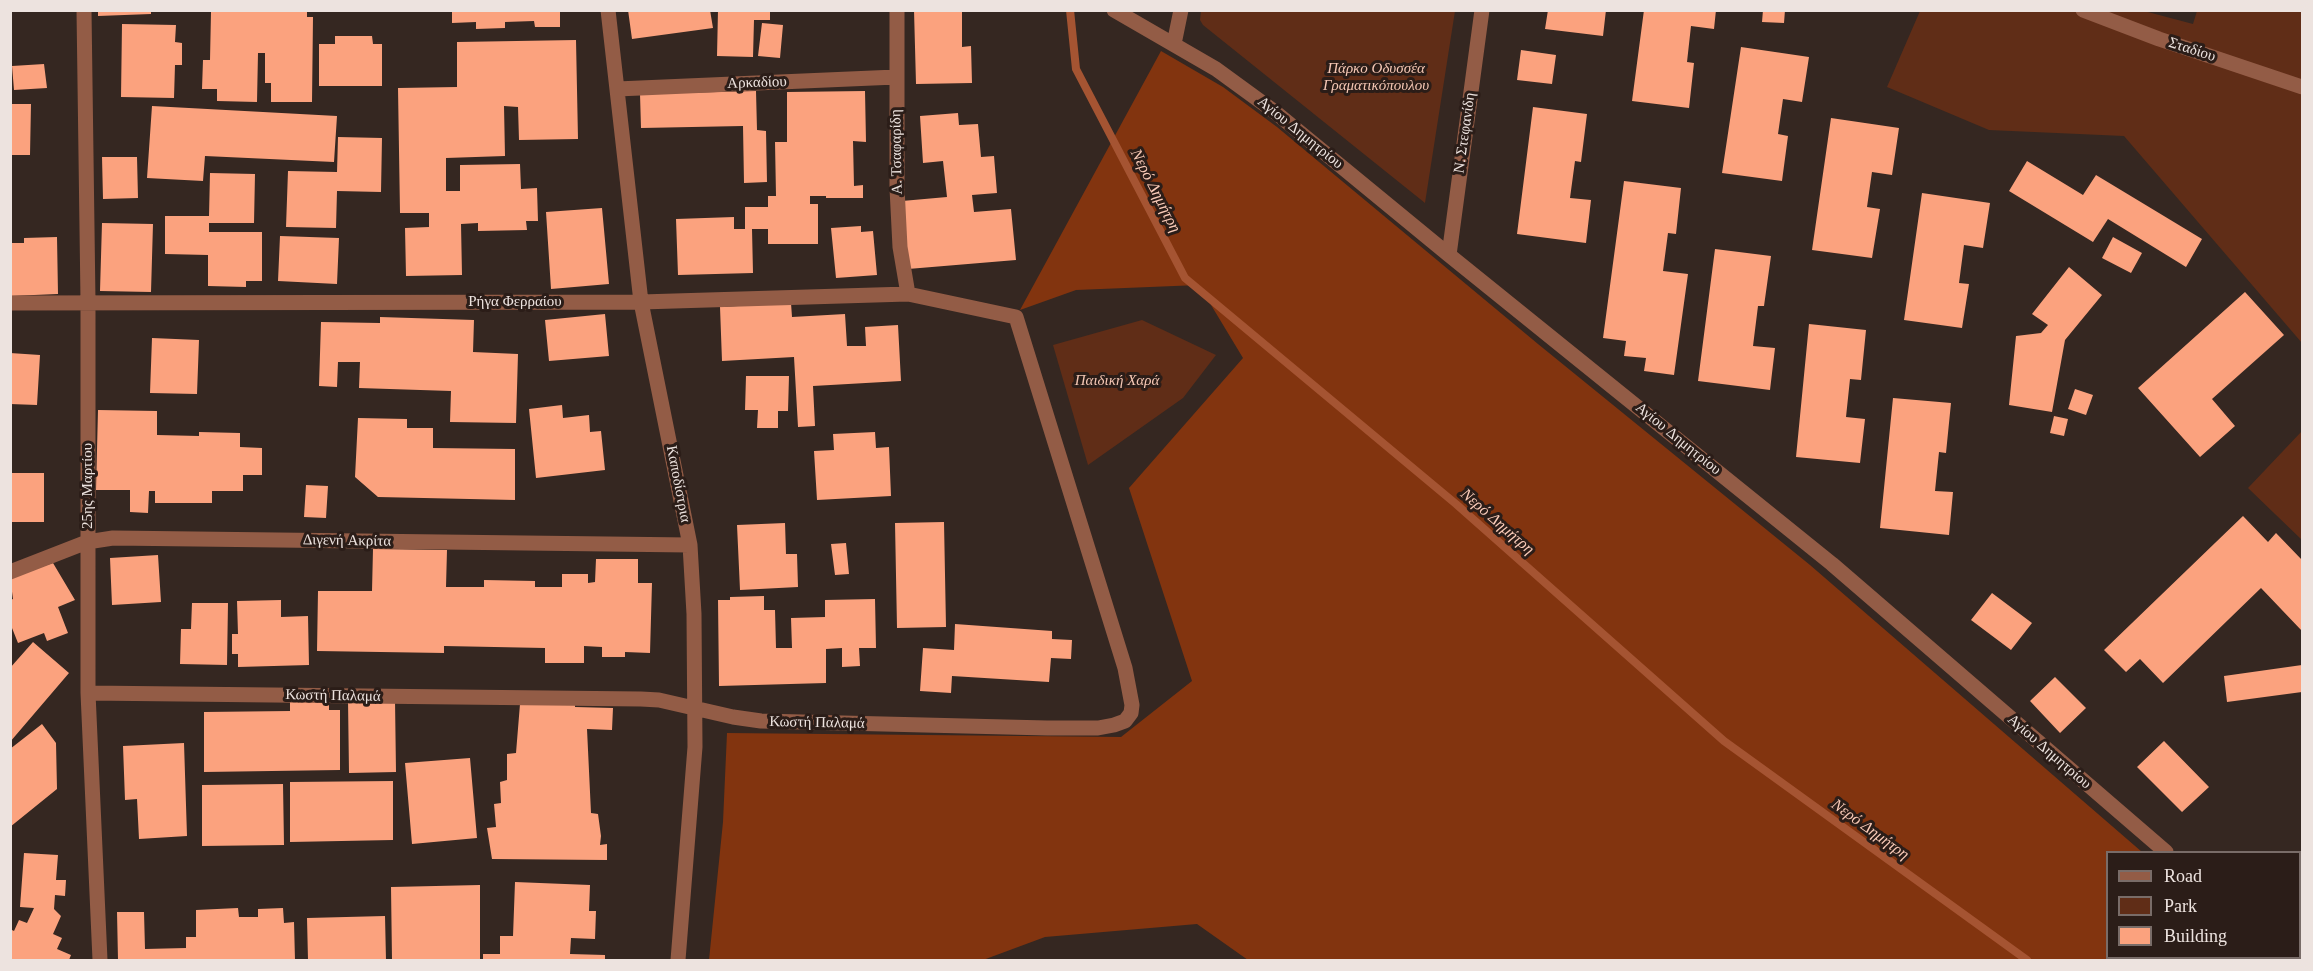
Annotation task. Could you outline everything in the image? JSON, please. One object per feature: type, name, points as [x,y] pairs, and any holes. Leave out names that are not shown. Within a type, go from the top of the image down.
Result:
[{"type":"street","name":"25ης Μαρτίου","points":[[84,10],[88,301],[88,693],[100,960]]},
{"type":"street","name":"Καποδίστρια","points":[[608,10],[641,302],[690,545],[694,614],[695,747],[678,960]]},
{"type":"street","name":"Α. Τσαφαρίδη","points":[[897,10],[897,188],[900,248],[908,294]]},
{"type":"street","name":"Αγίου Δημητρίου","points":[[1114,10],[1216,69],[1275,112],[1832,564],[2165,851]]},
{"type":"street","points":[[1174,44],[1182,10]]},
{"type":"street","name":"Ν. Στεφανίδη","points":[[1449,255],[1482,10]]},
{"type":"street","name":"Σταδίου","points":[[2083,10],[2159,39],[2302,87]]},
{"type":"street","name":"Αρκαδίου","points":[[617,88],[896,77]]},
{"type":"street","name":"Ρήγα Φερραίου","points":[[10,303],[88,301],[641,302],[908,294],[1016,317]]},
{"type":"street","name":"Κωστή Παλαμά","points":[[88,693],[640,699],[761,721],[1047,729],[1098,728],[1125,720],[1131,713],[1132,705],[1125,668],[1016,317]]},
{"type":"street","name":"Διγενή Ακρίτα","points":[[10,572],[87,542],[113,538],[690,545]]},
{"type":"green space","name":"Πάρκο Οδυσσέα Γραματικόπουλου","points":[[1201,11],[1455,11],[1425,203],[1203,25],[1200,20]]},
{"type":"green space","points":[[1920,11],[2144,11],[2193,24],[2197,11],[2302,11],[2302,343],[2124,136],[1989,130],[1887,87]]},
{"type":"green space","name":"Παιδική Χαρά","points":[[1142,320],[1216,355],[1183,398],[1088,465],[1053,345]]},
{"type":"green space","points":[[2302,431],[2302,540],[2248,488]]},
{"type":"shaded area","points":[[1161,51],[1223,87],[1277,127],[1538,344],[1810,565],[2141,851],[2106,851],[2106,959],[2276,960],[1248,960],[1197,924],[1045,937],[983,960],[709,960],[723,822],[727,733],[1121,737],[1192,681],[1129,488],[1243,358],[1199,285],[1076,290],[1020,310]]},
{"type":"building","points":[[98,10],[151,10],[151,14],[98,16]]},
{"type":"building","points":[[220,10],[307,10],[307,17],[313,17],[312,102],[271,102],[271,83],[265,83],[265,53],[258,53],[257,102],[217,101],[217,89],[202,89],[203,60],[210,60],[211,12]]},
{"type":"building","points":[[452,10],[560,10],[560,27],[535,27],[534,21],[505,22],[505,28],[476,29],[476,22],[452,23]]},
{"type":"building","points":[[628,10],[710,10],[713,28],[632,39]]},
{"type":"building","points":[[718,10],[770,10],[770,20],[754,20],[753,57],[717,56]]},
{"type":"building","points":[[914,10],[962,10],[962,47],[971,46],[972,83],[916,84]]},
{"type":"building","points":[[1548,10],[1606,10],[1603,36],[1545,29]]},
{"type":"building","points":[[1644,10],[1716,10],[1714,29],[1691,26],[1687,62],[1694,63],[1689,108],[1632,101]]},
{"type":"building","points":[[1763,10],[1785,10],[1784,23],[1762,22]]},
{"type":"building","points":[[762,23],[783,25],[780,58],[758,56]]},
{"type":"building","points":[[122,24],[176,25],[175,42],[182,43],[182,65],[175,65],[174,98],[121,97]]},
{"type":"building","points":[[335,36],[372,36],[373,44],[382,44],[382,86],[319,86],[319,44],[335,44]]},
{"type":"building","points":[[576,40],[578,139],[519,140],[518,107],[504,106],[505,156],[446,158],[446,191],[460,191],[460,165],[520,164],[521,189],[537,188],[538,221],[526,221],[527,230],[478,231],[478,223],[461,224],[462,275],[406,276],[405,228],[429,227],[429,213],[400,213],[398,88],[457,87],[457,42]]},
{"type":"building","points":[[1741,47],[1809,57],[1802,102],[1783,99],[1778,134],[1788,136],[1782,181],[1722,173]]},
{"type":"building","points":[[1521,50],[1556,55],[1552,84],[1517,80]]},
{"type":"building","points":[[44,64],[47,88],[14,90],[12,66]]},
{"type":"building","points":[[756,91],[757,130],[766,131],[767,182],[744,183],[743,126],[641,128],[640,94]]},
{"type":"building","points":[[865,91],[866,142],[853,141],[854,186],[863,185],[863,198],[810,196],[810,204],[818,204],[818,244],[768,244],[768,229],[752,229],[753,273],[678,275],[676,219],[734,217],[734,229],[745,229],[745,207],[768,207],[768,196],[776,196],[775,142],[787,142],[787,92]]},
{"type":"building","points":[[10,104],[31,104],[30,155],[10,155]]},
{"type":"building","points":[[152,106],[337,116],[334,162],[205,156],[203,181],[147,178]]},
{"type":"building","points":[[1533,107],[1587,114],[1581,162],[1575,161],[1570,198],[1591,200],[1586,243],[1517,234]]},
{"type":"building","points":[[958,113],[959,125],[978,124],[981,157],[994,156],[997,193],[972,195],[974,212],[1011,209],[1016,260],[908,269],[902,201],[947,197],[943,161],[923,163],[920,116]]},
{"type":"building","points":[[1831,118],[1899,128],[1892,175],[1872,172],[1867,207],[1880,209],[1872,258],[1812,250]]},
{"type":"building","points":[[338,137],[382,138],[381,192],[337,191],[336,228],[286,227],[288,171],[337,172]]},
{"type":"building","points":[[102,157],[137,157],[138,198],[103,199]]},
{"type":"building","points":[[2027,161],[2083,195],[2096,175],[2202,239],[2186,267],[2108,219],[2093,242],[2009,191]]},
{"type":"building","points":[[210,173],[255,174],[254,223],[209,223],[209,232],[262,232],[262,281],[246,281],[246,287],[208,286],[208,255],[165,254],[165,216],[209,216]]},
{"type":"building","points":[[1624,181],[1681,188],[1676,234],[1668,233],[1663,271],[1688,274],[1674,375],[1644,371],[1646,358],[1624,356],[1626,341],[1603,338]]},
{"type":"building","points":[[1922,193],[1990,203],[1983,248],[1964,245],[1959,283],[1969,284],[1962,328],[1904,320]]},
{"type":"building","points":[[602,208],[609,284],[551,289],[546,212]]},
{"type":"building","points":[[102,223],[153,224],[151,292],[100,291]]},
{"type":"building","points":[[861,226],[861,232],[873,231],[877,275],[836,278],[831,228]]},
{"type":"building","points":[[280,236],[339,238],[337,284],[278,281]]},
{"type":"building","points":[[57,237],[58,294],[10,296],[10,243],[24,243],[24,238]]},
{"type":"building","points":[[2113,237],[2142,253],[2131,273],[2102,258]]},
{"type":"building","points":[[1715,249],[1771,256],[1764,306],[1758,306],[1753,346],[1775,348],[1770,390],[1698,381]]},
{"type":"building","points":[[2069,267],[2102,295],[2065,340],[2052,412],[2009,405],[2016,336],[2041,333],[2048,325],[2032,314]]},
{"type":"building","points":[[2245,292],[2284,335],[2212,399],[2235,426],[2200,457],[2138,388]]},
{"type":"building","points":[[791,303],[792,317],[845,314],[847,346],[866,346],[865,327],[898,325],[901,381],[813,386],[815,426],[798,427],[794,357],[722,361],[720,307]]},
{"type":"building","points":[[605,314],[609,356],[549,361],[545,320]]},
{"type":"building","points":[[380,317],[474,320],[473,352],[518,354],[516,423],[450,422],[451,391],[359,388],[360,362],[338,362],[337,387],[319,386],[321,322],[380,323]]},
{"type":"building","points":[[1809,324],[1866,330],[1861,380],[1850,379],[1846,417],[1865,419],[1860,463],[1796,457]]},
{"type":"building","points":[[152,338],[199,340],[197,394],[150,393]]},
{"type":"building","points":[[10,353],[40,355],[37,405],[10,404]]},
{"type":"building","points":[[746,376],[789,376],[788,411],[778,411],[778,428],[757,428],[758,410],[745,410]]},
{"type":"building","points":[[2075,389],[2093,395],[2086,415],[2068,409]]},
{"type":"building","points":[[1893,398],[1951,403],[1946,453],[1939,452],[1935,491],[1953,492],[1949,535],[1880,528]]},
{"type":"building","points":[[562,405],[563,418],[589,415],[590,432],[601,431],[605,470],[536,478],[529,409]]},
{"type":"building","points":[[98,410],[157,411],[157,435],[199,436],[199,432],[240,433],[240,447],[262,448],[262,475],[243,475],[243,491],[212,491],[212,503],[155,503],[155,491],[149,491],[148,513],[130,512],[130,490],[96,490]]},
{"type":"building","points":[[2054,416],[2068,419],[2064,436],[2050,433]]},
{"type":"building","points":[[358,418],[407,419],[407,428],[433,428],[433,448],[515,449],[515,500],[378,497],[355,477]]},
{"type":"building","points":[[875,432],[876,448],[889,447],[891,496],[817,500],[814,451],[834,450],[833,434]]},
{"type":"building","points":[[10,473],[44,473],[44,522],[10,522]]},
{"type":"building","points":[[306,485],[328,486],[326,518],[304,517]]},
{"type":"building","points":[[2243,516],[2268,542],[2276,533],[2302,560],[2302,631],[2261,588],[2163,683],[2140,659],[2126,672],[2104,650]]},
{"type":"building","points":[[944,522],[946,627],[897,628],[895,523]]},
{"type":"building","points":[[785,523],[786,554],[797,554],[798,587],[740,590],[737,525]]},
{"type":"building","points":[[846,543],[849,574],[835,575],[831,544]]},
{"type":"building","points":[[373,549],[447,550],[446,587],[484,587],[484,580],[535,581],[535,587],[562,587],[562,574],[588,574],[588,583],[595,582],[596,559],[638,559],[638,583],[652,583],[650,653],[625,652],[625,657],[602,657],[602,647],[584,646],[584,663],[545,663],[545,648],[444,646],[444,653],[317,651],[318,591],[372,591]]},
{"type":"building","points":[[158,555],[161,602],[112,605],[110,558]]},
{"type":"building","points":[[53,563],[75,600],[58,607],[68,633],[47,641],[44,633],[18,643],[10,623],[10,600],[13,599],[10,577]]},
{"type":"building","points":[[1992,593],[2032,623],[2011,650],[1971,620]]},
{"type":"building","points":[[764,596],[764,610],[775,610],[776,648],[792,648],[791,618],[825,617],[825,600],[875,599],[876,648],[859,648],[860,666],[842,667],[842,648],[826,649],[826,683],[719,686],[718,600],[730,600],[730,597]]},
{"type":"building","points":[[281,600],[281,617],[308,616],[309,665],[238,667],[238,654],[232,654],[232,634],[238,634],[237,601]]},
{"type":"building","points":[[192,603],[228,603],[227,665],[180,664],[181,629],[191,629]]},
{"type":"building","points":[[955,624],[1052,631],[1052,639],[1072,640],[1071,659],[1051,658],[1049,682],[952,676],[951,693],[920,691],[923,648],[954,650]]},
{"type":"building","points":[[33,642],[69,673],[10,742],[10,668]]},
{"type":"building","points":[[2302,665],[2302,692],[2227,702],[2224,676]]},
{"type":"building","points":[[2055,677],[2086,708],[2060,733],[2030,701]]},
{"type":"building","points":[[348,700],[395,700],[396,772],[349,773]]},
{"type":"building","points":[[290,701],[329,701],[329,710],[340,710],[340,770],[204,772],[204,712],[290,711]]},
{"type":"building","points":[[575,703],[575,707],[613,708],[612,730],[587,729],[591,813],[598,814],[600,845],[607,844],[607,860],[492,859],[487,828],[496,827],[494,804],[501,803],[500,782],[507,780],[507,754],[516,753],[520,704]]},
{"type":"building","points":[[42,724],[56,743],[57,789],[10,827],[10,749]]},
{"type":"building","points":[[2164,741],[2209,787],[2182,812],[2137,767]]},
{"type":"building","points":[[184,743],[187,836],[139,839],[137,799],[125,800],[123,746]]},
{"type":"building","points":[[470,758],[477,838],[412,844],[405,763]]},
{"type":"building","points":[[393,781],[393,840],[290,842],[290,782]]},
{"type":"building","points":[[283,784],[284,845],[202,846],[202,785]]},
{"type":"building","points":[[24,853],[58,855],[56,880],[66,880],[65,896],[55,895],[54,909],[61,916],[53,934],[62,938],[57,949],[71,955],[69,960],[10,960],[10,929],[14,931],[19,920],[27,923],[34,908],[20,907]]},
{"type":"building","points":[[515,882],[590,885],[589,911],[596,911],[595,939],[571,938],[570,954],[605,955],[605,960],[483,960],[483,954],[500,954],[500,936],[513,936]]},
{"type":"building","points":[[480,885],[480,960],[392,960],[391,887]]},
{"type":"building","points":[[238,908],[239,917],[258,917],[258,909],[283,908],[284,923],[294,922],[295,960],[118,960],[117,912],[144,912],[145,949],[186,948],[186,937],[196,937],[196,910]]},
{"type":"building","points":[[385,916],[386,960],[308,960],[307,918]]},
{"type":"waterway","name":"Νερό Δημήτρη","points":[[1070,10],[1076,69],[1185,278],[1456,504],[1724,741],[2027,960]]}]
